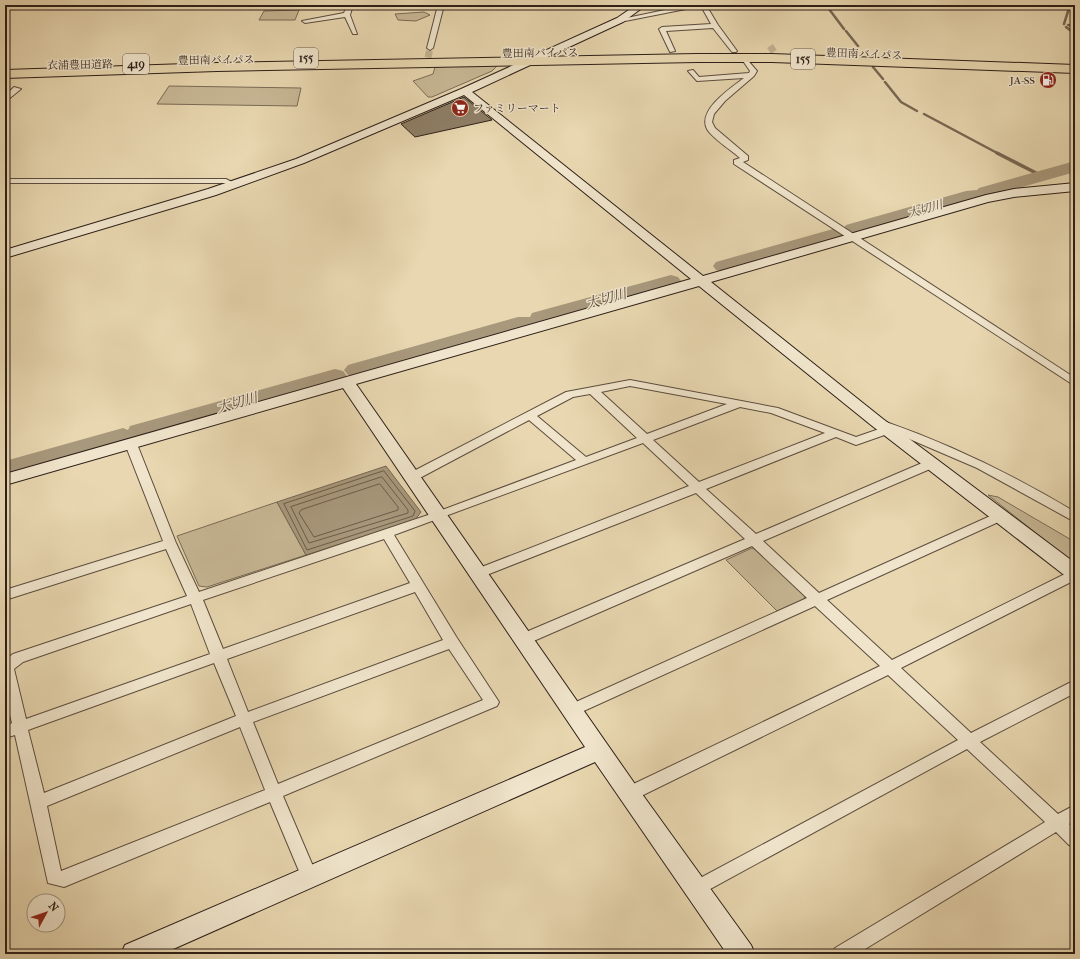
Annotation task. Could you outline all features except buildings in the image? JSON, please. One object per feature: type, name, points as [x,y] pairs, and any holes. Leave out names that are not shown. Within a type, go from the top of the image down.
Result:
[{"type":"highway","name":"豊田南バイパス","points":[[5,62],[672,51],[1075,68]]},
{"type":"highway","points":[[553,52],[571,56],[645,54],[697,58]]},
{"type":"highway","name":"豊田南バイパス","points":[[5,74],[217,67],[697,58],[739,54],[1052,60],[1075,62]]},
{"type":"highway","points":[[382,56],[435,59],[515,58],[526,62]]},
{"type":"highway","name":"衣浦豊田道路","points":[[20,67],[200,62],[251,59]]},
{"type":"highway","name":"衣浦豊田道路","points":[[5,67],[217,67]]},
{"type":"street","points":[[350,5],[347,15],[355,33]]},
{"type":"street","points":[[430,48],[441,5]]},
{"type":"street","points":[[5,254],[234,185],[300,161],[464,91],[526,62],[553,52],[620,20],[642,5]]},
{"type":"street","points":[[620,20],[699,5]]},
{"type":"street","points":[[703,5],[715,26],[754,71],[752,75],[716,104],[707,118],[708,124],[746,158],[737,162],[1075,383]]},
{"type":"street","points":[[305,21],[347,15]]},
{"type":"street","points":[[672,51],[662,29],[715,26]]},
{"type":"street","points":[[691,70],[697,79],[752,75]]},
{"type":"street","points":[[6,99],[17,89]]},
{"type":"street","points":[[464,91],[882,426],[1075,574],[891,667],[629,794]]},
{"type":"street","points":[[5,181],[226,182],[234,185]]},
{"type":"street","points":[[5,480],[852,237],[1014,193],[1075,187]]},
{"type":"street","points":[[347,383],[479,573],[695,890],[742,954]]},
{"type":"street","points":[[412,476],[570,394],[630,383],[774,410],[834,434],[856,441],[882,426],[918,436],[981,466],[1075,518]]},
{"type":"street","points":[[593,390],[1075,840]]},
{"type":"street","points":[[387,534],[452,642],[492,702],[64,879],[54,878],[38,802],[12,730],[6,667],[18,658],[387,534],[585,462],[738,404]]},
{"type":"street","points":[[529,415],[585,462]]},
{"type":"street","points":[[479,573],[834,434]]},
{"type":"street","points":[[131,444],[170,544],[195,598],[310,878]]},
{"type":"street","points":[[524,639],[933,464]]},
{"type":"street","points":[[572,710],[1001,516]]},
{"type":"street","points":[[5,595],[170,544]]},
{"type":"street","points":[[12,730],[417,586]]},
{"type":"street","points":[[38,802],[245,720],[452,642]]},
{"type":"street","points":[[695,890],[969,741],[1075,686]]},
{"type":"street","points":[[134,954],[599,751]]},
{"type":"street","points":[[841,954],[1075,812]]},
{"type":"shaded area","points":[[299,10],[295,20],[259,20],[264,11]]},
{"type":"shaded area","points":[[424,12],[430,15],[416,21],[398,20],[395,14]]},
{"type":"shaded area","points":[[495,64],[497,66],[492,71],[432,97],[428,97],[413,81],[433,74],[435,67]]},
{"type":"shaded area","points":[[169,86],[301,88],[297,106],[157,104]]},
{"type":"shaded area","points":[[988,495],[998,497],[1075,542],[1075,564]]},
{"type":"shaded area","points":[[277,502],[306,555],[207,587],[199,586],[177,536]]},
{"type":"shaded area","points":[[752,548],[757,550],[805,595],[804,599],[777,611],[726,560]]},
{"type":"water","points":[[386,466],[421,512],[415,520],[306,555],[277,502]]},
{"type":"waterway","points":[[826,5],[844,29]]},
{"type":"waterway","points":[[1064,24],[1070,5]]},
{"type":"waterway","points":[[1068,25],[1075,26]]},
{"type":"waterway","points":[[1066,27],[1075,34]]},
{"type":"waterway","points":[[846,31],[858,46]]},
{"type":"waterway","points":[[873,67],[883,79]]},
{"type":"waterway","points":[[885,82],[901,102],[917,111]]},
{"type":"waterway","points":[[924,114],[999,154]]},
{"type":"waterway","points":[[997,153],[1042,176]]},
{"type":"waterway","name":"大切川","points":[[985,192],[1075,166]]},
{"type":"waterway","name":"大切川","points":[[853,229],[973,195]]},
{"type":"waterway","name":"大切川","points":[[723,266],[840,233]]},
{"type":"waterway","name":"大切川","points":[[540,318],[671,281]]},
{"type":"waterway","name":"大切川","points":[[356,370],[526,322]]},
{"type":"waterway","name":"大切川","points":[[139,431],[335,376]]},
{"type":"waterway","name":"大切川","points":[[5,469],[123,436]]},
{"type":"tunnel","points":[[770,46],[781,63]]},
{"type":"tunnel","points":[[426,68],[430,48]]},
{"type":"place","name":"JA-SS","points":[[1048,80]]},
{"type":"place","name":"ファミリーマート","points":[[460,108]]}]
